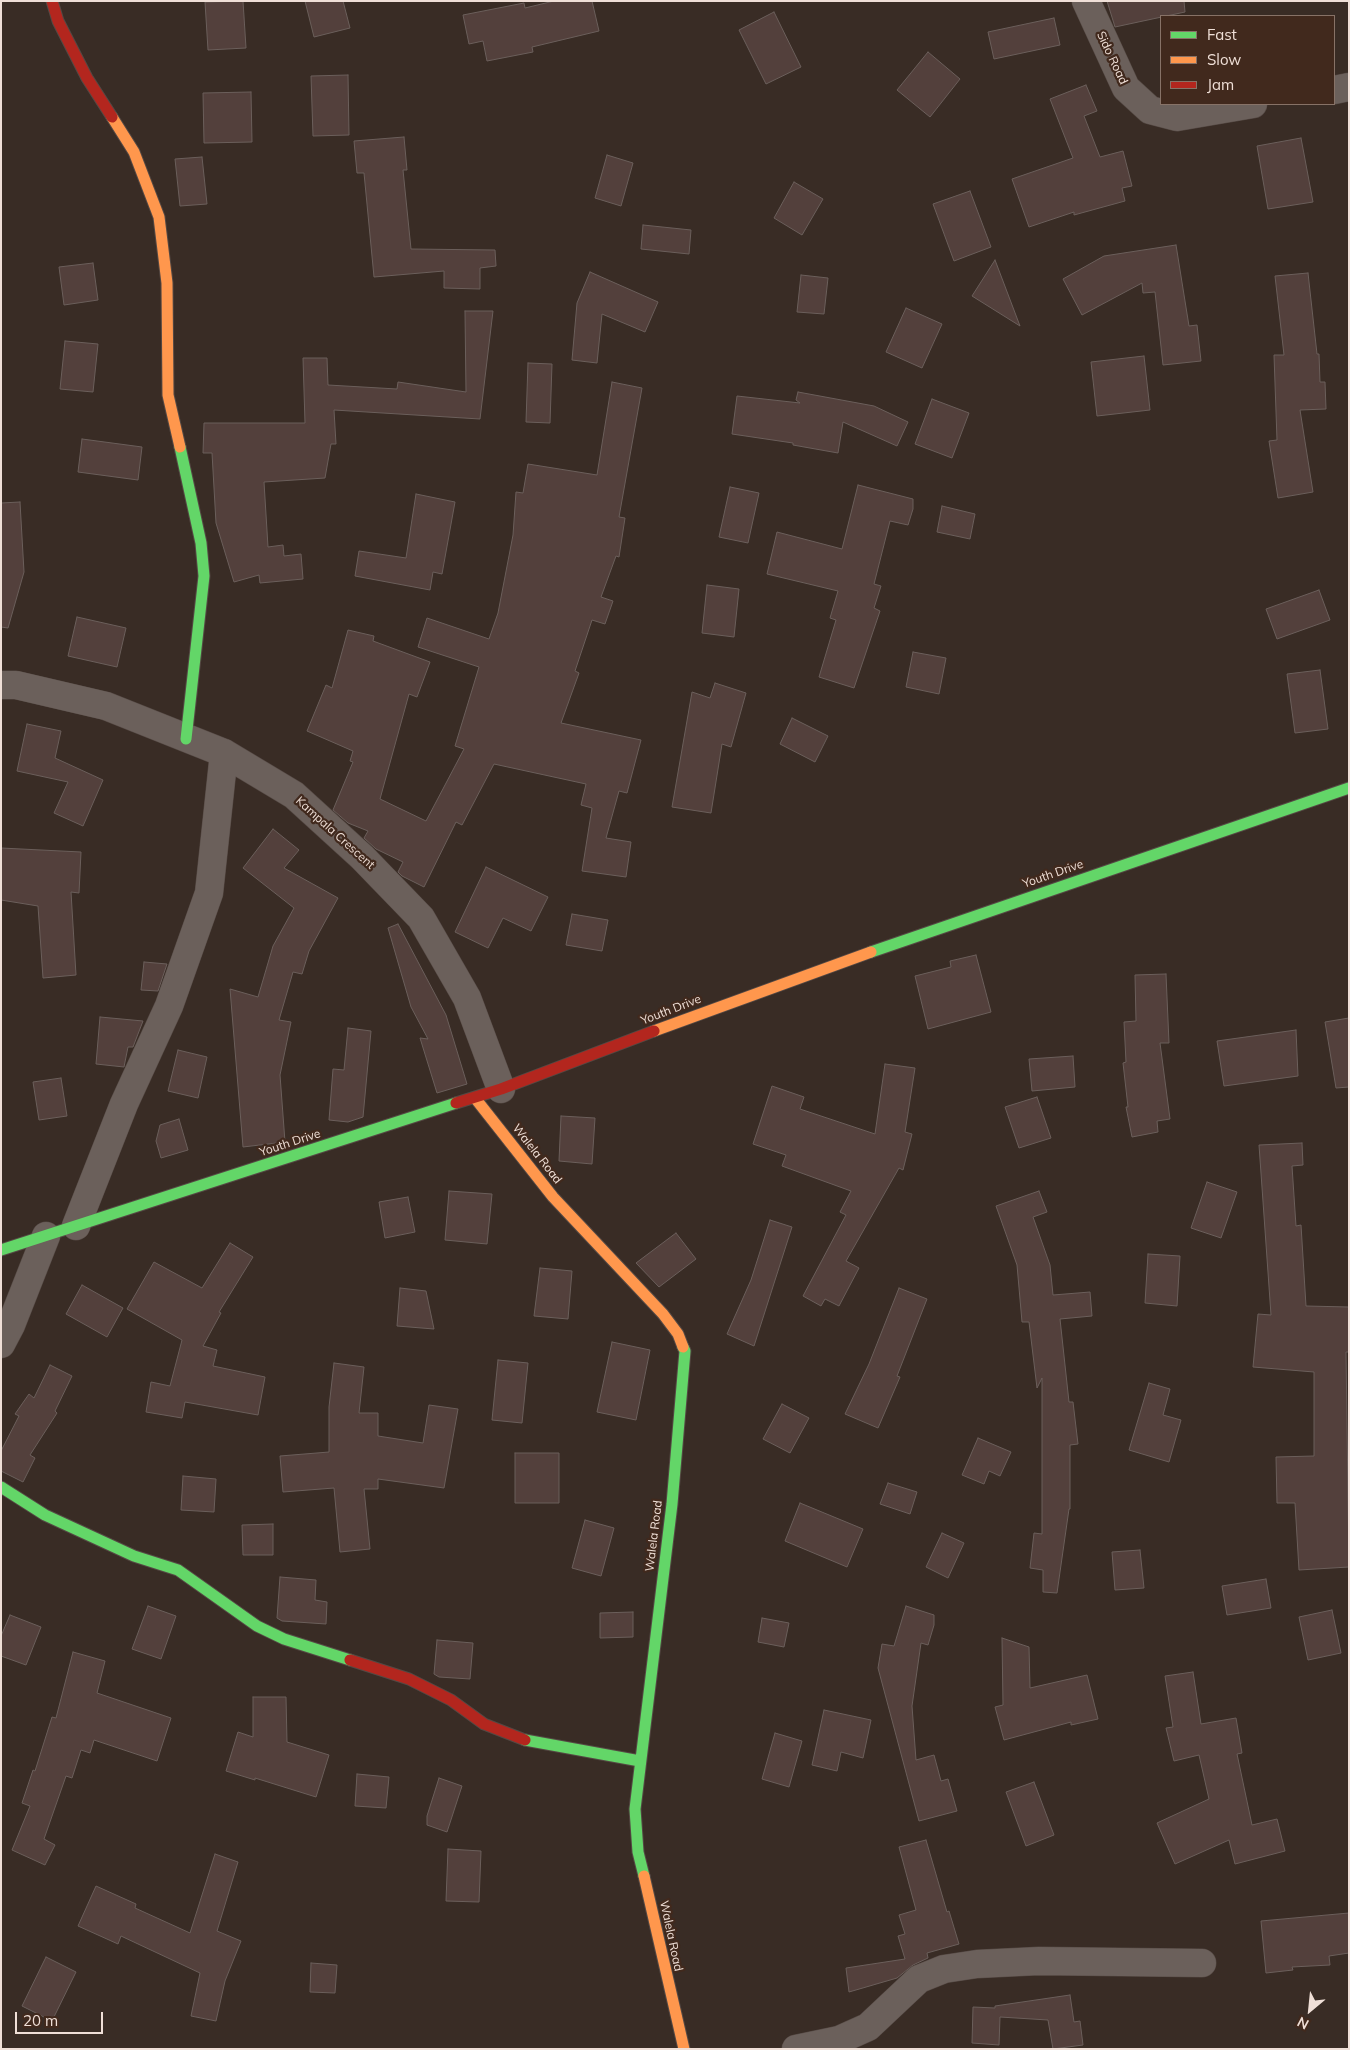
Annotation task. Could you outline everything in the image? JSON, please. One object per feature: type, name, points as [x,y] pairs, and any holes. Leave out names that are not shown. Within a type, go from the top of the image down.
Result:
[{"type":"street","points":[[52,1],[58,21],[88,78],[134,152],[160,216],[167,283],[168,395],[201,543],[204,576],[186,739]]},
{"type":"street","name":"Sido Road","points":[[1086,1],[1126,88],[1150,110],[1177,117],[1247,105]]},
{"type":"street","points":[[1335,90],[1349,87]]},
{"type":"street","name":"Kampala Crescent","points":[[1,685],[16,685],[106,706],[224,753],[294,795],[362,856],[421,918],[467,998],[501,1090]]},
{"type":"street","points":[[76,1226],[124,1104],[169,1006],[209,893],[224,753]]},
{"type":"street","name":"Youth Drive","points":[[1,1250],[501,1090],[809,973],[1349,788]]},
{"type":"street","name":"Walela Road","points":[[475,1098],[553,1197],[663,1314],[678,1334],[684,1351],[672,1504],[635,1809],[638,1852],[684,2049]]},
{"type":"street","points":[[1,1344],[11,1325],[46,1236]]},
{"type":"street","points":[[1,1486],[45,1515],[134,1556],[178,1570],[202,1585],[250,1622],[284,1639],[409,1679],[450,1700],[484,1724],[530,1742],[640,1761]]},
{"type":"street","points":[[796,2049],[839,2040],[868,2027],[919,1979],[944,1969],[977,1964],[1039,1961],[1202,1963]]},
{"type":"building","points":[[243,1],[246,48],[208,50],[205,2]]},
{"type":"building","points":[[305,1],[343,1],[350,28],[314,37]]},
{"type":"building","points":[[554,1],[592,1],[599,31],[532,47],[533,52],[487,61],[483,41],[469,44],[463,15],[524,3],[525,8]]},
{"type":"building","points":[[1107,1],[1184,1],[1185,12],[1160,15],[1160,17],[1115,27]]},
{"type":"building","points":[[774,12],[801,67],[766,84],[739,30]]},
{"type":"building","points":[[1054,18],[1060,45],[994,59],[988,32]]},
{"type":"building","points":[[928,52],[960,79],[930,117],[897,90]]},
{"type":"building","points":[[348,75],[349,135],[313,136],[311,76]]},
{"type":"building","points":[[1086,85],[1097,111],[1084,116],[1100,157],[1123,151],[1132,186],[1122,188],[1125,201],[1074,215],[1074,212],[1029,227],[1012,179],[1073,158],[1050,99]]},
{"type":"building","points":[[251,92],[252,142],[204,143],[203,93]]},
{"type":"building","points":[[404,137],[407,170],[403,170],[411,249],[495,250],[496,266],[480,268],[480,289],[444,288],[444,271],[374,277],[364,173],[357,173],[354,141]]},
{"type":"building","points":[[1301,138],[1313,202],[1268,209],[1257,146]]},
{"type":"building","points":[[607,155],[633,163],[621,206],[595,198]]},
{"type":"building","points":[[202,157],[207,204],[180,206],[175,159]]},
{"type":"building","points":[[794,182],[823,199],[802,235],[774,218]]},
{"type":"building","points":[[970,191],[991,247],[954,261],[933,204]]},
{"type":"building","points":[[643,225],[691,230],[689,254],[641,249]]},
{"type":"building","points":[[1176,245],[1189,326],[1197,325],[1201,361],[1163,365],[1155,292],[1143,293],[1142,283],[1082,315],[1063,279],[1104,256]]},
{"type":"building","points":[[995,260],[1020,326],[972,296]]},
{"type":"building","points":[[93,263],[98,300],[64,305],[59,267]]},
{"type":"building","points":[[590,272],[658,302],[645,332],[602,314],[597,363],[572,360],[577,303]]},
{"type":"building","points":[[1308,273],[1317,354],[1319,354],[1320,382],[1325,382],[1326,409],[1300,410],[1313,492],[1278,498],[1269,441],[1277,440],[1274,355],[1284,355],[1275,276]]},
{"type":"building","points":[[801,275],[828,278],[824,314],[797,312]]},
{"type":"building","points":[[906,308],[942,324],[922,368],[886,352]]},
{"type":"building","points":[[465,311],[493,311],[480,419],[334,410],[336,444],[331,444],[325,478],[264,482],[268,547],[283,545],[284,556],[301,554],[303,579],[260,583],[259,575],[234,582],[216,523],[212,453],[203,453],[204,423],[305,423],[303,358],[327,358],[328,385],[397,389],[398,382],[466,392]]},
{"type":"building","points":[[65,341],[98,344],[93,392],[60,389]]},
{"type":"building","points":[[1144,356],[1150,410],[1097,416],[1091,362]]},
{"type":"building","points":[[528,363],[552,364],[550,423],[526,422]]},
{"type":"building","points":[[612,382],[642,388],[619,517],[625,518],[619,557],[616,556],[601,597],[613,601],[605,624],[592,620],[575,671],[579,673],[561,723],[641,740],[627,793],[619,791],[606,838],[631,842],[626,877],[582,871],[592,808],[581,805],[586,784],[494,764],[462,825],[456,822],[424,887],[398,872],[403,862],[376,849],[364,838],[368,831],[348,823],[333,810],[353,762],[350,761],[353,751],[307,731],[326,685],[332,688],[348,630],[374,636],[373,641],[430,662],[417,697],[409,694],[380,799],[426,821],[464,749],[455,746],[479,667],[418,647],[427,618],[489,639],[498,613],[513,535],[516,492],[523,493],[528,464],[597,475]]},
{"type":"building","points":[[798,392],[874,406],[908,422],[897,446],[843,422],[838,453],[793,445],[793,443],[732,434],[737,396],[800,403],[796,400]]},
{"type":"building","points":[[932,399],[969,413],[952,458],[915,444]]},
{"type":"building","points":[[82,439],[142,447],[138,480],[78,472]]},
{"type":"building","points":[[858,485],[913,499],[913,509],[908,525],[890,521],[874,584],[881,586],[874,608],[880,611],[854,688],[819,677],[836,620],[830,618],[838,591],[767,574],[777,532],[842,549]]},
{"type":"building","points":[[730,487],[759,493],[748,543],[719,537]]},
{"type":"building","points":[[416,494],[455,502],[442,574],[433,572],[430,590],[355,576],[359,551],[406,558]]},
{"type":"building","points":[[20,502],[24,572],[8,628],[1,627],[1,503]]},
{"type":"building","points":[[942,506],[975,514],[970,539],[937,532]]},
{"type":"building","points":[[707,585],[739,589],[734,637],[702,633]]},
{"type":"building","points":[[1319,590],[1330,620],[1277,639],[1266,609]]},
{"type":"building","points":[[77,617],[126,628],[117,667],[68,656]]},
{"type":"building","points":[[913,652],[946,658],[939,694],[906,687]]},
{"type":"building","points":[[1320,670],[1328,729],[1295,733],[1287,674]]},
{"type":"building","points":[[715,683],[746,693],[731,747],[722,744],[711,813],[672,807],[692,692],[710,698]]},
{"type":"building","points":[[792,718],[828,736],[815,762],[780,744]]},
{"type":"building","points":[[27,724],[61,731],[55,758],[103,780],[83,826],[54,813],[68,782],[17,771]]},
{"type":"building","points":[[273,829],[299,850],[284,868],[338,898],[309,951],[302,974],[293,972],[279,1020],[291,1022],[280,1075],[285,1142],[243,1147],[230,989],[258,997],[273,946],[294,908],[243,868]]},
{"type":"building","points":[[1,848],[81,852],[79,893],[71,892],[76,975],[43,978],[38,906],[1,900]]},
{"type":"building","points":[[486,867],[548,897],[531,931],[503,918],[488,948],[455,932]]},
{"type":"building","points":[[572,914],[608,920],[602,951],[566,945]]},
{"type":"building","points":[[398,924],[446,1015],[467,1084],[437,1093],[420,1038],[428,1039],[411,1007],[388,928]]},
{"type":"building","points":[[976,955],[991,1012],[928,1029],[915,976],[951,967],[950,961]]},
{"type":"building","points":[[144,962],[167,964],[158,991],[141,990]]},
{"type":"building","points":[[1166,974],[1169,1043],[1160,1043],[1170,1119],[1157,1121],[1158,1132],[1132,1137],[1126,1107],[1128,1107],[1123,1063],[1126,1062],[1124,1022],[1136,1021],[1135,975]]},
{"type":"building","points":[[100,1017],[143,1021],[133,1047],[128,1047],[124,1067],[96,1064]]},
{"type":"building","points":[[1349,1018],[1349,1087],[1336,1088],[1325,1022]]},
{"type":"building","points":[[348,1028],[371,1031],[363,1117],[348,1122],[329,1120],[333,1069],[344,1070]]},
{"type":"building","points":[[1296,1030],[1298,1076],[1224,1086],[1217,1041]]},
{"type":"building","points":[[178,1050],[207,1057],[198,1098],[168,1091]]},
{"type":"building","points":[[1073,1056],[1075,1087],[1032,1091],[1029,1059]]},
{"type":"building","points":[[885,1064],[915,1068],[905,1132],[912,1134],[903,1170],[899,1168],[846,1261],[859,1268],[839,1306],[825,1299],[821,1306],[803,1296],[846,1215],[840,1212],[851,1191],[782,1166],[786,1155],[753,1144],[772,1086],[804,1097],[800,1109],[875,1134]]},
{"type":"building","points":[[61,1078],[67,1116],[39,1120],[33,1082]]},
{"type":"building","points":[[1037,1097],[1051,1138],[1019,1148],[1005,1107]]},
{"type":"building","points":[[561,1116],[595,1118],[592,1164],[559,1161]]},
{"type":"building","points":[[179,1119],[188,1150],[161,1158],[156,1141],[160,1125]]},
{"type":"building","points":[[1302,1143],[1303,1165],[1292,1166],[1296,1226],[1301,1225],[1306,1306],[1349,1307],[1349,1352],[1346,1352],[1349,1567],[1299,1570],[1295,1503],[1277,1503],[1276,1457],[1314,1456],[1314,1372],[1253,1367],[1258,1314],[1271,1315],[1259,1145]]},
{"type":"building","points":[[1207,1182],[1237,1192],[1221,1238],[1191,1228]]},
{"type":"building","points":[[449,1191],[492,1194],[487,1244],[445,1240]]},
{"type":"building","points":[[1039,1191],[1047,1212],[1033,1217],[1050,1265],[1053,1295],[1090,1292],[1092,1316],[1060,1319],[1069,1402],[1073,1402],[1078,1444],[1070,1445],[1070,1509],[1057,1593],[1043,1592],[1043,1570],[1030,1568],[1034,1533],[1042,1534],[1042,1378],[1037,1388],[1029,1322],[1022,1322],[1017,1265],[996,1206]]},
{"type":"building","points":[[408,1197],[415,1232],[385,1238],[379,1202]]},
{"type":"building","points":[[770,1220],[792,1227],[754,1346],[727,1334],[751,1280]]},
{"type":"building","points":[[676,1233],[696,1259],[659,1287],[636,1263]]},
{"type":"building","points":[[230,1243],[253,1257],[219,1312],[221,1313],[203,1346],[217,1350],[213,1366],[265,1377],[258,1415],[185,1402],[182,1418],[146,1412],[151,1382],[170,1386],[182,1340],[127,1309],[154,1262],[202,1288]]},
{"type":"building","points":[[1148,1254],[1180,1256],[1177,1306],[1145,1303]]},
{"type":"building","points":[[540,1268],[572,1271],[568,1319],[534,1316]]},
{"type":"building","points":[[82,1285],[123,1308],[107,1337],[66,1314]]},
{"type":"building","points":[[400,1288],[426,1291],[434,1329],[397,1326]]},
{"type":"building","points":[[899,1288],[927,1299],[897,1376],[900,1377],[878,1428],[845,1414],[869,1364]]},
{"type":"building","points":[[612,1342],[650,1350],[636,1420],[597,1412]]},
{"type":"building","points":[[498,1360],[528,1363],[522,1423],[492,1420]]},
{"type":"building","points":[[334,1363],[364,1367],[359,1413],[378,1413],[378,1436],[423,1443],[429,1405],[458,1409],[444,1488],[378,1479],[378,1489],[364,1489],[370,1549],[340,1552],[334,1488],[283,1492],[280,1456],[329,1452],[329,1407]]},
{"type":"building","points":[[50,1365],[72,1376],[55,1411],[57,1413],[30,1455],[35,1458],[23,1482],[1,1471],[1,1451],[19,1416],[15,1414],[29,1394],[34,1398]]},
{"type":"building","points":[[1149,1383],[1170,1389],[1163,1415],[1181,1420],[1169,1462],[1129,1450]]},
{"type":"building","points":[[782,1404],[809,1418],[790,1453],[763,1439]]},
{"type":"building","points":[[978,1438],[1011,1452],[1000,1476],[989,1471],[984,1484],[962,1475]]},
{"type":"building","points":[[515,1453],[559,1453],[559,1503],[515,1503]]},
{"type":"building","points":[[183,1476],[216,1479],[214,1512],[181,1510]]},
{"type":"building","points":[[888,1483],[917,1492],[910,1514],[880,1504]]},
{"type":"building","points":[[800,1503],[863,1529],[847,1567],[785,1541]]},
{"type":"building","points":[[585,1520],[614,1528],[601,1576],[572,1568]]},
{"type":"building","points":[[273,1524],[273,1555],[243,1555],[242,1525]]},
{"type":"building","points":[[942,1533],[964,1543],[948,1578],[926,1567]]},
{"type":"building","points":[[1140,1550],[1144,1588],[1115,1590],[1112,1552]]},
{"type":"building","points":[[280,1577],[316,1580],[315,1600],[327,1602],[326,1624],[282,1621],[277,1618]]},
{"type":"building","points":[[1266,1579],[1271,1608],[1227,1615],[1222,1586]]},
{"type":"building","points":[[148,1606],[176,1616],[161,1659],[132,1649]]},
{"type":"building","points":[[906,1606],[934,1615],[934,1625],[928,1645],[921,1643],[912,1706],[916,1760],[934,1755],[941,1781],[948,1779],[957,1811],[919,1821],[878,1668],[882,1644],[894,1646]]},
{"type":"building","points":[[1332,1610],[1341,1653],[1308,1660],[1299,1617]]},
{"type":"building","points":[[633,1612],[633,1637],[600,1638],[600,1613]]},
{"type":"building","points":[[10,1615],[41,1627],[26,1665],[1,1656],[1,1636]]},
{"type":"building","points":[[762,1618],[789,1623],[784,1647],[758,1642]]},
{"type":"building","points":[[1002,1638],[1029,1647],[1030,1688],[1087,1675],[1098,1719],[1071,1725],[1071,1722],[1004,1740],[995,1707],[1003,1705]]},
{"type":"building","points":[[437,1640],[473,1643],[470,1679],[439,1677],[434,1674]]},
{"type":"building","points":[[73,1652],[105,1661],[97,1693],[171,1718],[157,1761],[94,1740],[90,1753],[81,1750],[72,1778],[66,1776],[44,1839],[55,1845],[45,1865],[12,1850],[30,1806],[22,1803],[33,1770],[35,1771],[52,1717],[56,1718]]},
{"type":"building","points":[[1193,1672],[1201,1724],[1236,1718],[1242,1753],[1237,1754],[1252,1825],[1277,1819],[1285,1851],[1235,1864],[1229,1840],[1175,1864],[1157,1823],[1209,1799],[1199,1755],[1174,1761],[1166,1728],[1173,1727],[1165,1676]]},
{"type":"building","points":[[253,1697],[286,1697],[287,1742],[329,1755],[316,1797],[226,1771],[238,1732],[253,1737]]},
{"type":"building","points":[[824,1710],[871,1720],[863,1758],[841,1752],[837,1771],[812,1765]]},
{"type":"building","points":[[775,1733],[802,1741],[789,1787],[762,1779]]},
{"type":"building","points":[[357,1774],[389,1777],[386,1808],[355,1806]]},
{"type":"building","points":[[439,1778],[462,1786],[447,1832],[427,1825],[427,1816]]},
{"type":"building","points":[[1034,1782],[1054,1835],[1026,1846],[1006,1792]]},
{"type":"building","points":[[926,1840],[947,1912],[949,1911],[959,1944],[927,1953],[928,1958],[913,1965],[897,1978],[849,1992],[846,1968],[905,1959],[898,1936],[905,1934],[899,1915],[916,1910],[899,1847]]},
{"type":"building","points":[[448,1849],[481,1851],[479,1902],[446,1901]]},
{"type":"building","points":[[215,1854],[238,1862],[217,1931],[241,1941],[225,1981],[216,2021],[191,2016],[200,1973],[121,1936],[118,1944],[78,1926],[96,1886],[136,1904],[135,1908],[190,1933]]},
{"type":"building","points":[[1349,1913],[1349,1953],[1329,1956],[1330,1965],[1292,1967],[1293,1970],[1266,1973],[1261,1921]]},
{"type":"building","points":[[46,1957],[76,1972],[52,2021],[22,2006]]},
{"type":"building","points":[[311,1963],[337,1965],[335,1993],[310,1992]]},
{"type":"building","points":[[1070,1995],[1074,2022],[1080,2021],[1083,2045],[1053,2049],[1048,2020],[1000,2017],[999,2045],[972,2043],[973,2007],[995,2008],[995,2006]]},
{"type":"traffic: fast","points":[[180,447],[201,543],[204,576],[186,739]]},
{"type":"traffic: fast","points":[[871,952],[1349,788]]},
{"type":"traffic: fast","points":[[1,1250],[456,1103]]},
{"type":"traffic: fast","points":[[644,1876],[638,1852],[635,1809],[672,1504],[685,1351],[683,1347]]},
{"type":"traffic: fast","points":[[1,1487],[45,1515],[134,1556],[178,1570],[257,1626],[284,1639],[350,1660]]},
{"type":"traffic: fast","points":[[525,1740],[640,1761]]},
{"type":"traffic: slow","points":[[112,117],[134,152],[159,217],[167,283],[168,395],[180,447]]},
{"type":"traffic: slow","points":[[654,1031],[871,952]]},
{"type":"traffic: slow","points":[[475,1098],[553,1197],[663,1314],[678,1334],[683,1347]]},
{"type":"traffic: slow","points":[[644,1876],[684,2049]]},
{"type":"traffic: jam","points":[[52,1],[58,21],[87,78],[112,117]]},
{"type":"traffic: jam","points":[[456,1103],[501,1089],[654,1031]]},
{"type":"traffic: jam","points":[[350,1660],[409,1679],[451,1700],[484,1724],[525,1740]]}]
